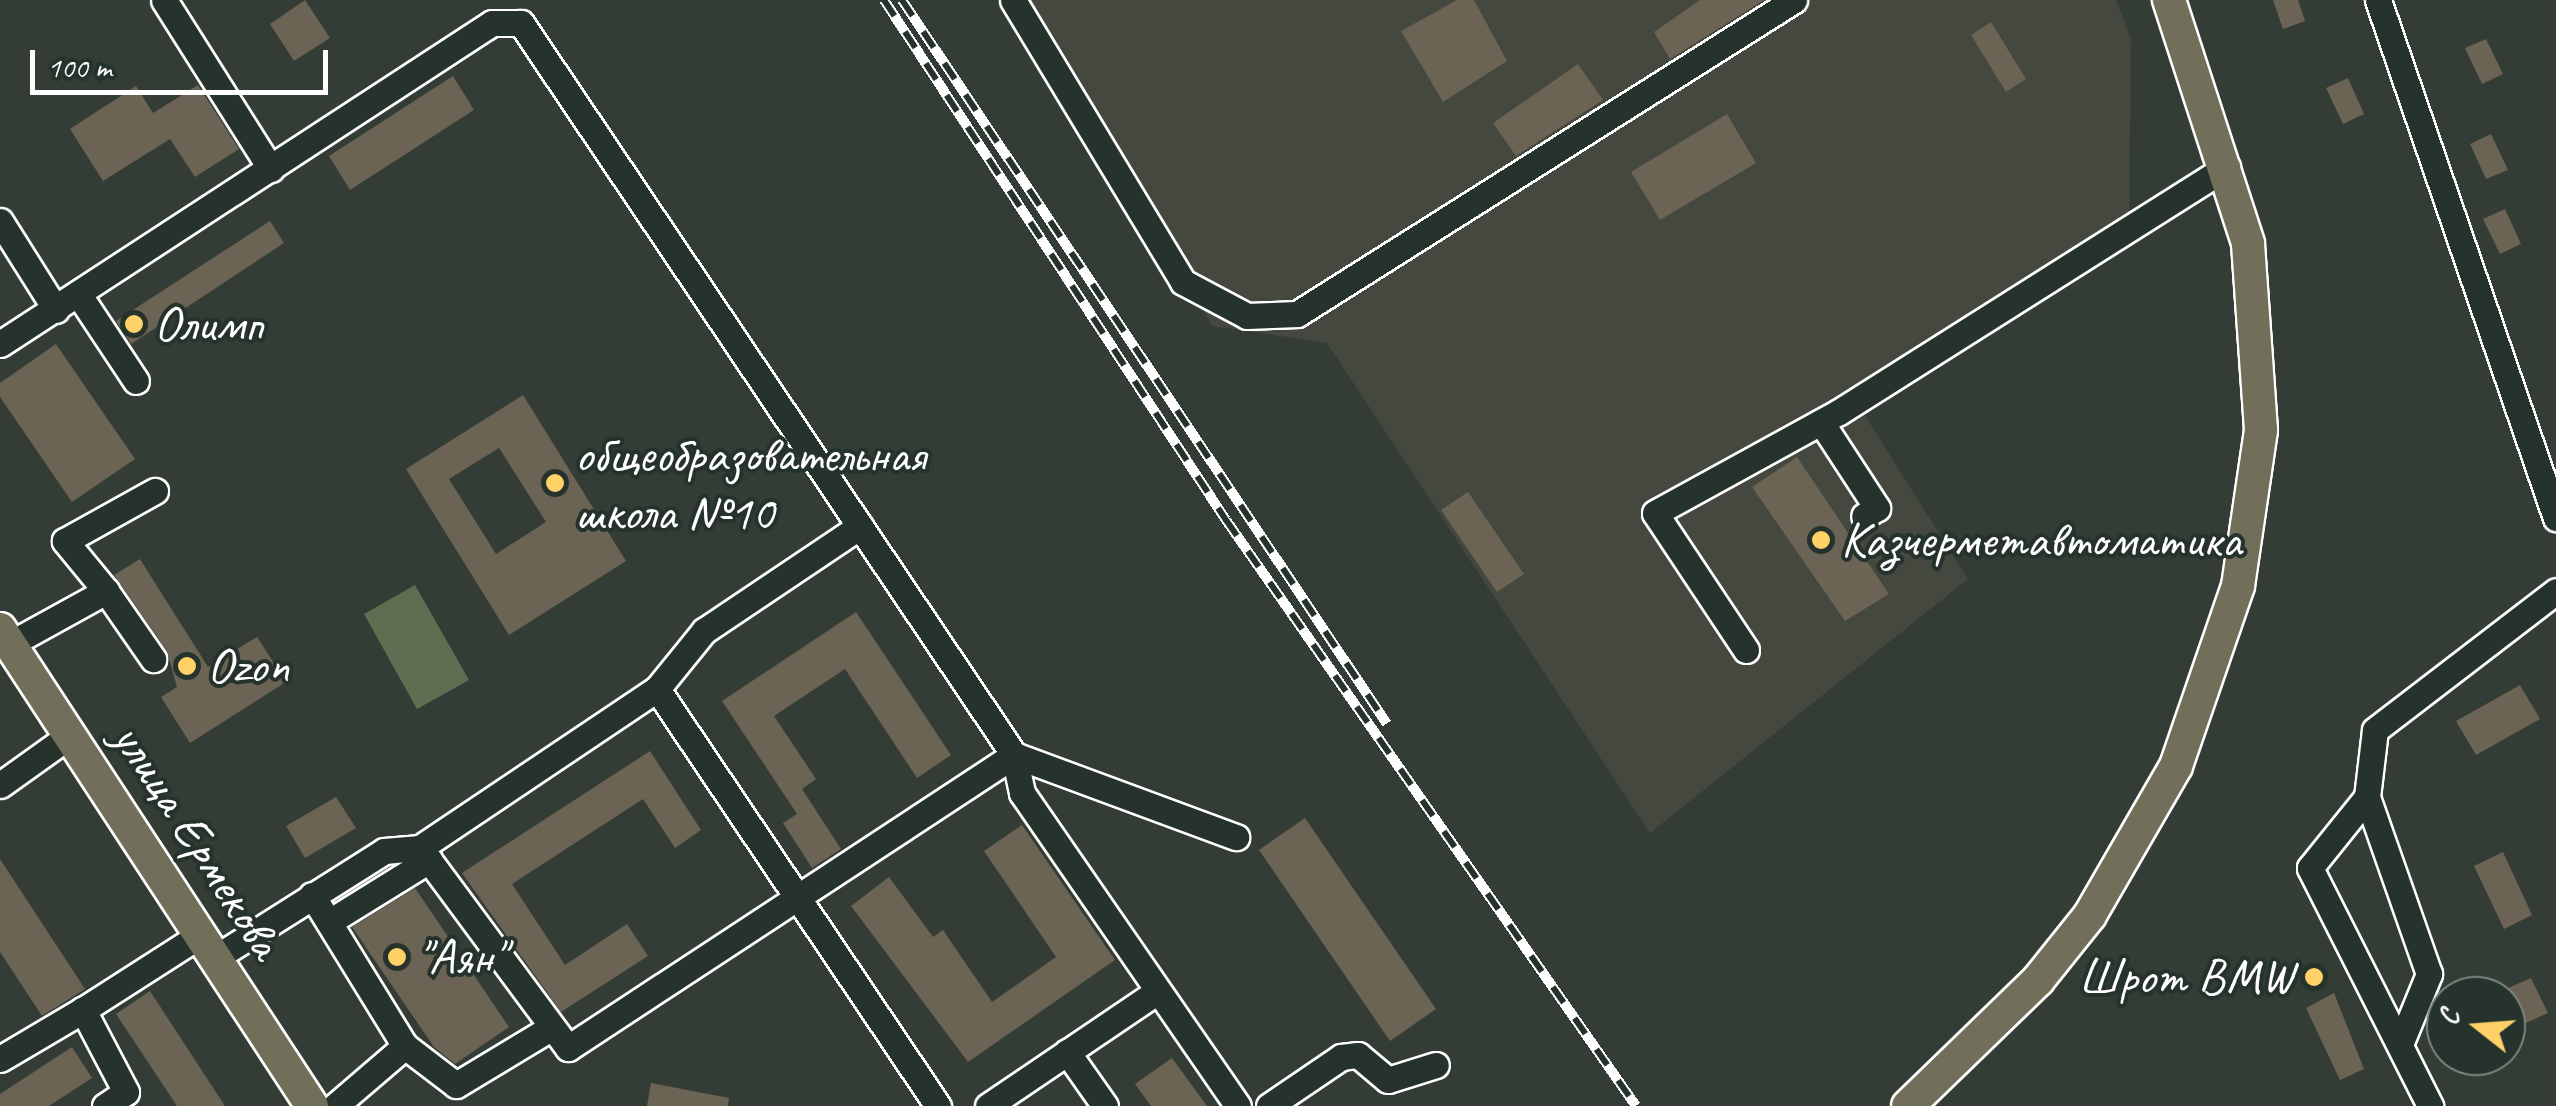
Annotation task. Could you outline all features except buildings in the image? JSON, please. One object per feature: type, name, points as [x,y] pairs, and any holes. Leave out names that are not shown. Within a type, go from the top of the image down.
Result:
[{"type":"main road","points":[[1908,1106],[2026,993],[2090,915],[2176,766],[2238,586],[2261,430],[2248,244],[2227,167],[2169,0]]},
{"type":"main road","name":"улица Ермекова","points":[[5,637],[312,1106]]},
{"type":"street","points":[[164,0],[271,169]]},
{"type":"street","points":[[1013,0],[1183,282],[1248,316],[1297,314],[1794,0]]},
{"type":"street","points":[[2378,0],[2556,518]]},
{"type":"street","points":[[0,344],[508,10],[530,31],[1014,755],[1022,793],[1155,993],[1238,1106]]},
{"type":"street","points":[[1746,650],[1655,513],[1821,422],[2227,167]]},
{"type":"street","points":[[0,221],[56,310]]},
{"type":"street","points":[[79,295],[136,381]]},
{"type":"street","points":[[1821,422],[1877,508],[1864,516]]},
{"type":"street","points":[[153,659],[65,540],[155,491]]},
{"type":"street","points":[[329,922],[657,689],[704,631],[860,526]]},
{"type":"street","points":[[5,637],[106,591]]},
{"type":"street","points":[[2400,1042],[2429,974],[2366,797],[2375,730],[2556,591]]},
{"type":"street","points":[[657,689],[938,1106]]},
{"type":"street","points":[[0,786],[70,735]]},
{"type":"street","points":[[1014,755],[1236,836]]},
{"type":"street","points":[[425,854],[559,1044],[578,1046],[1014,755]]},
{"type":"street","points":[[2366,797],[2310,868],[2430,1106]]},
{"type":"street","points":[[0,1058],[83,1010],[312,896],[384,851],[425,854]]},
{"type":"street","points":[[312,896],[406,1046],[456,1085],[549,1030]]},
{"type":"street","points":[[988,1106],[1155,993]]},
{"type":"street","points":[[83,1010],[122,1101]]},
{"type":"street","points":[[336,1106],[406,1046]]},
{"type":"street","points":[[1067,1052],[1105,1106]]},
{"type":"street","points":[[1269,1106],[1341,1057],[1358,1056],[1388,1080],[1436,1066]]},
{"type":"shaded area","points":[[1031,0],[2116,0],[2131,39],[2129,228],[1857,403],[1968,579],[1650,833],[1327,343],[1212,326]]},
{"type":"green space","points":[[415,585],[469,680],[417,709],[364,614]]},
{"type":"railway","points":[[884,0],[1226,520],[1636,1106]]},
{"type":"railway","points":[[902,0],[1387,724]]},
{"type":"place","name":"Олимп","points":[[134,324]]},
{"type":"place","name":"общеобразовательная школа №10","points":[[555,483]]},
{"type":"place","name":"Казчерметавтоматика","points":[[1821,540]]},
{"type":"place","name":"Ozon","points":[[187,666]]},
{"type":"place","name":"\"Аян\"","points":[[397,957]]},
{"type":"place","name":"Шрот BMW","points":[[2314,977]]}]
